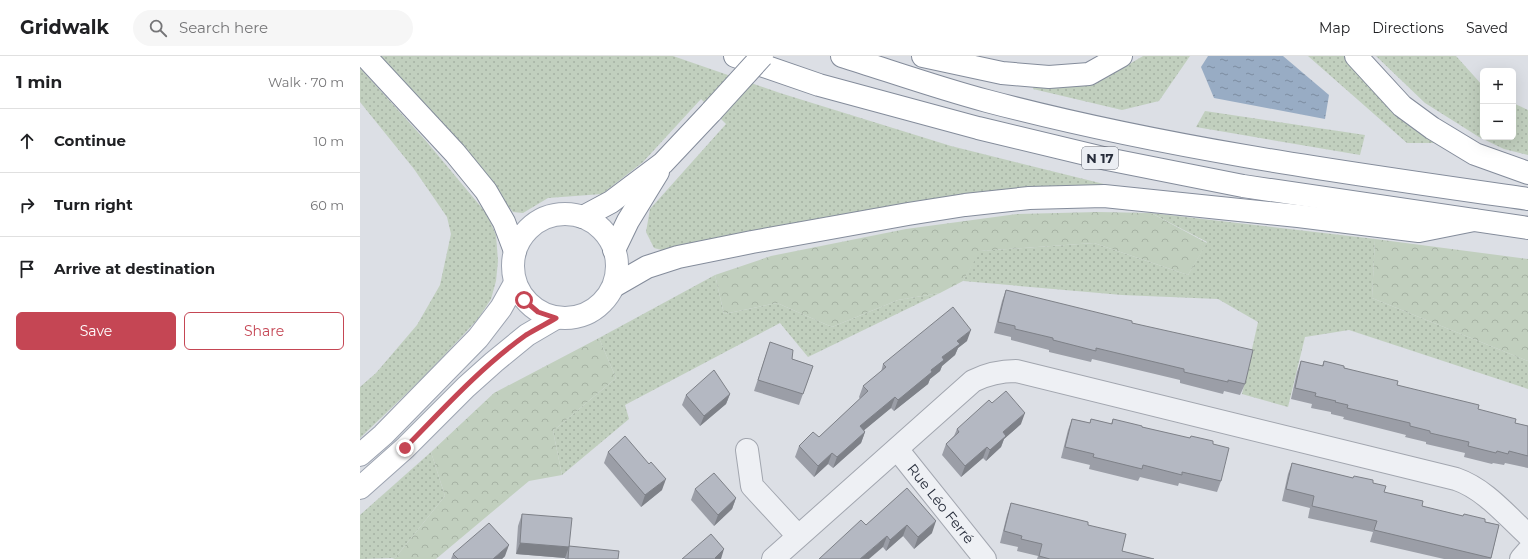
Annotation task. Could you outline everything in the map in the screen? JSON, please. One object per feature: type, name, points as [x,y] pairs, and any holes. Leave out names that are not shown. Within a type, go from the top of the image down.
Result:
[{"type":"main road","points":[[365,56],[455,153],[486,190],[504,222],[514,251]]},
{"type":"main road","name":"N 17","points":[[735,56],[826,87],[978,128],[1107,159],[1243,186],[1528,228]]},
{"type":"main road","points":[[583,217],[611,202],[663,163],[762,56]]},
{"type":"main road","name":"N 17","points":[[842,56],[986,101],[1114,131],[1232,155],[1528,199]]},
{"type":"main road","points":[[923,56],[1002,74],[1049,77],[1089,74],[1121,56]]},
{"type":"main road","points":[[1356,56],[1402,106],[1432,128],[1475,154],[1528,173]]},
{"type":"main road","points":[[614,250],[628,220],[663,163]]},
{"type":"main road","points":[[614,286],[647,267],[678,257],[908,214],[965,205],[1028,198],[1104,196],[1298,216],[1419,231],[1474,220]]},
{"type":"main road","points":[[567,214],[583,217],[602,230],[614,250],[617,262],[617,274],[614,286],[604,301],[590,312],[574,318],[556,318],[538,312],[524,300],[515,284],[512,273],[514,251],[522,236],[534,224],[550,216],[567,214]]},
{"type":"main road","points":[[360,455],[383,435],[478,338],[501,308],[515,284]]},
{"type":"main road","points":[[360,488],[405,448],[466,387],[494,362],[527,334],[556,318]]},
{"type":"street","points":[[773,559],[973,381],[986,374],[1001,372],[1016,372],[1456,479],[1477,488],[1528,536]]},
{"type":"street","name":"Rue Léo Ferré","points":[[898,449],[985,559]]},
{"type":"street","points":[[747,450],[752,486],[798,536]]},
{"type":"street","points":[[1521,559],[1528,551]]},
{"type":"green space","points":[[378,56],[673,56],[780,93],[951,146],[1120,188],[666,251],[654,248],[646,232],[650,209],[726,124],[701,99],[643,162],[602,194],[548,198],[523,213],[513,212]]},
{"type":"green space","points":[[1143,56],[1190,56],[1159,101],[1122,110],[1033,89],[1035,83],[1072,87],[1106,78]]},
{"type":"green space","points":[[1308,56],[1345,56],[1395,109],[1441,143],[1407,143]]},
{"type":"green space","points":[[1376,56],[1456,56],[1480,83],[1480,137],[1425,103]]},
{"type":"green space","points":[[360,68],[426,141],[487,214],[496,235],[498,261],[496,281],[491,299],[478,319],[425,376],[360,438],[360,387],[376,373],[417,325],[440,285],[451,234],[447,217],[414,169],[360,102]]},
{"type":"green space","points":[[1516,104],[1528,110],[1528,155],[1504,149],[1485,140],[1516,140]]},
{"type":"green space","points":[[1205,111],[1365,135],[1360,155],[1196,127]]},
{"type":"green space","points":[[1098,212],[1151,213],[1207,243],[1188,275],[1094,243],[980,251],[963,281],[940,293],[898,300],[832,327],[777,303],[724,314],[715,275],[771,256],[906,229],[1017,214]]},
{"type":"green space","points":[[1151,213],[1375,239],[1372,298],[1528,361],[1528,389],[1349,330],[1305,337],[1288,407],[1242,394],[1258,322],[1218,299],[1122,295],[963,281],[979,251],[1094,243],[1188,275],[1207,242]]},
{"type":"green space","points":[[1375,239],[1528,259],[1528,361],[1372,298]]},
{"type":"green space","points":[[715,275],[724,314],[777,303],[832,327],[898,300],[940,293],[808,357],[780,323],[625,405],[629,419],[562,475],[553,431],[616,378],[599,338]]},
{"type":"green space","points":[[599,338],[616,378],[553,431],[562,475],[529,481],[436,559],[392,559],[395,558],[445,496],[431,452],[494,393]]},
{"type":"green space","points":[[431,452],[445,496],[395,558],[360,559],[360,515]]},
{"type":"water","points":[[1208,56],[1283,56],[1329,95],[1325,119],[1214,98],[1201,67]]},
{"type":"building","points":[[1006,290],[1132,321],[1132,323],[1253,350],[1245,384],[1228,380],[1228,382],[1184,372],[1184,369],[1096,348],[1096,351],[1053,340],[1053,338],[1015,329],[1015,326],[998,322]]},
{"type":"building","points":[[953,307],[971,330],[957,341],[960,344],[942,357],[944,360],[931,370],[932,372],[898,400],[895,397],[860,426],[865,432],[837,457],[832,453],[818,466],[799,446],[813,432],[819,437],[868,391],[863,386],[886,367],[883,364]]},
{"type":"building","points":[[770,342],[793,350],[792,359],[813,366],[803,394],[758,380]]},
{"type":"building","points":[[1301,361],[1323,366],[1324,361],[1344,366],[1344,368],[1398,381],[1397,385],[1479,405],[1478,409],[1516,419],[1515,423],[1528,426],[1528,456],[1509,451],[1508,454],[1497,451],[1496,453],[1468,446],[1469,442],[1430,433],[1430,431],[1410,426],[1410,423],[1347,408],[1348,405],[1315,396],[1316,393],[1295,388]]},
{"type":"building","points":[[714,370],[730,394],[704,416],[686,395]]},
{"type":"building","points":[[1006,391],[1025,413],[1003,432],[1006,436],[990,450],[987,447],[965,466],[946,444],[959,432],[957,429],[989,400],[992,403]]},
{"type":"building","points":[[1072,419],[1090,423],[1091,419],[1112,424],[1113,419],[1190,438],[1191,436],[1213,441],[1213,444],[1229,448],[1221,481],[1182,472],[1182,475],[1143,465],[1142,469],[1093,457],[1094,454],[1065,447]]},
{"type":"building","points":[[625,436],[649,464],[651,462],[666,479],[645,495],[608,452]]},
{"type":"building","points":[[1292,463],[1353,478],[1354,476],[1373,480],[1373,483],[1386,486],[1384,492],[1423,501],[1422,506],[1463,516],[1464,514],[1485,519],[1485,522],[1499,525],[1491,558],[1374,530],[1377,521],[1312,506],[1314,496],[1286,489]]},
{"type":"building","points":[[714,473],[736,498],[718,515],[695,489]]},
{"type":"building","points":[[907,488],[936,521],[918,537],[907,525],[890,540],[887,536],[860,559],[819,559],[861,520],[866,525]]},
{"type":"building","points":[[1011,503],[1088,522],[1088,525],[1126,534],[1122,551],[1154,559],[1050,559],[1039,556],[1042,544],[1021,539],[1022,536],[1004,531]]},
{"type":"building","points":[[522,514],[572,518],[569,547],[520,543]]},
{"type":"building","points":[[489,523],[509,545],[493,559],[458,559],[453,554]]},
{"type":"building","points":[[711,534],[724,549],[715,558],[716,559],[682,559]]},
{"type":"building","points":[[569,546],[619,551],[618,559],[568,559]]},
{"type":"route","points":[[405,448],[466,387],[494,362],[527,334],[556,318],[538,312],[524,300]]}]
